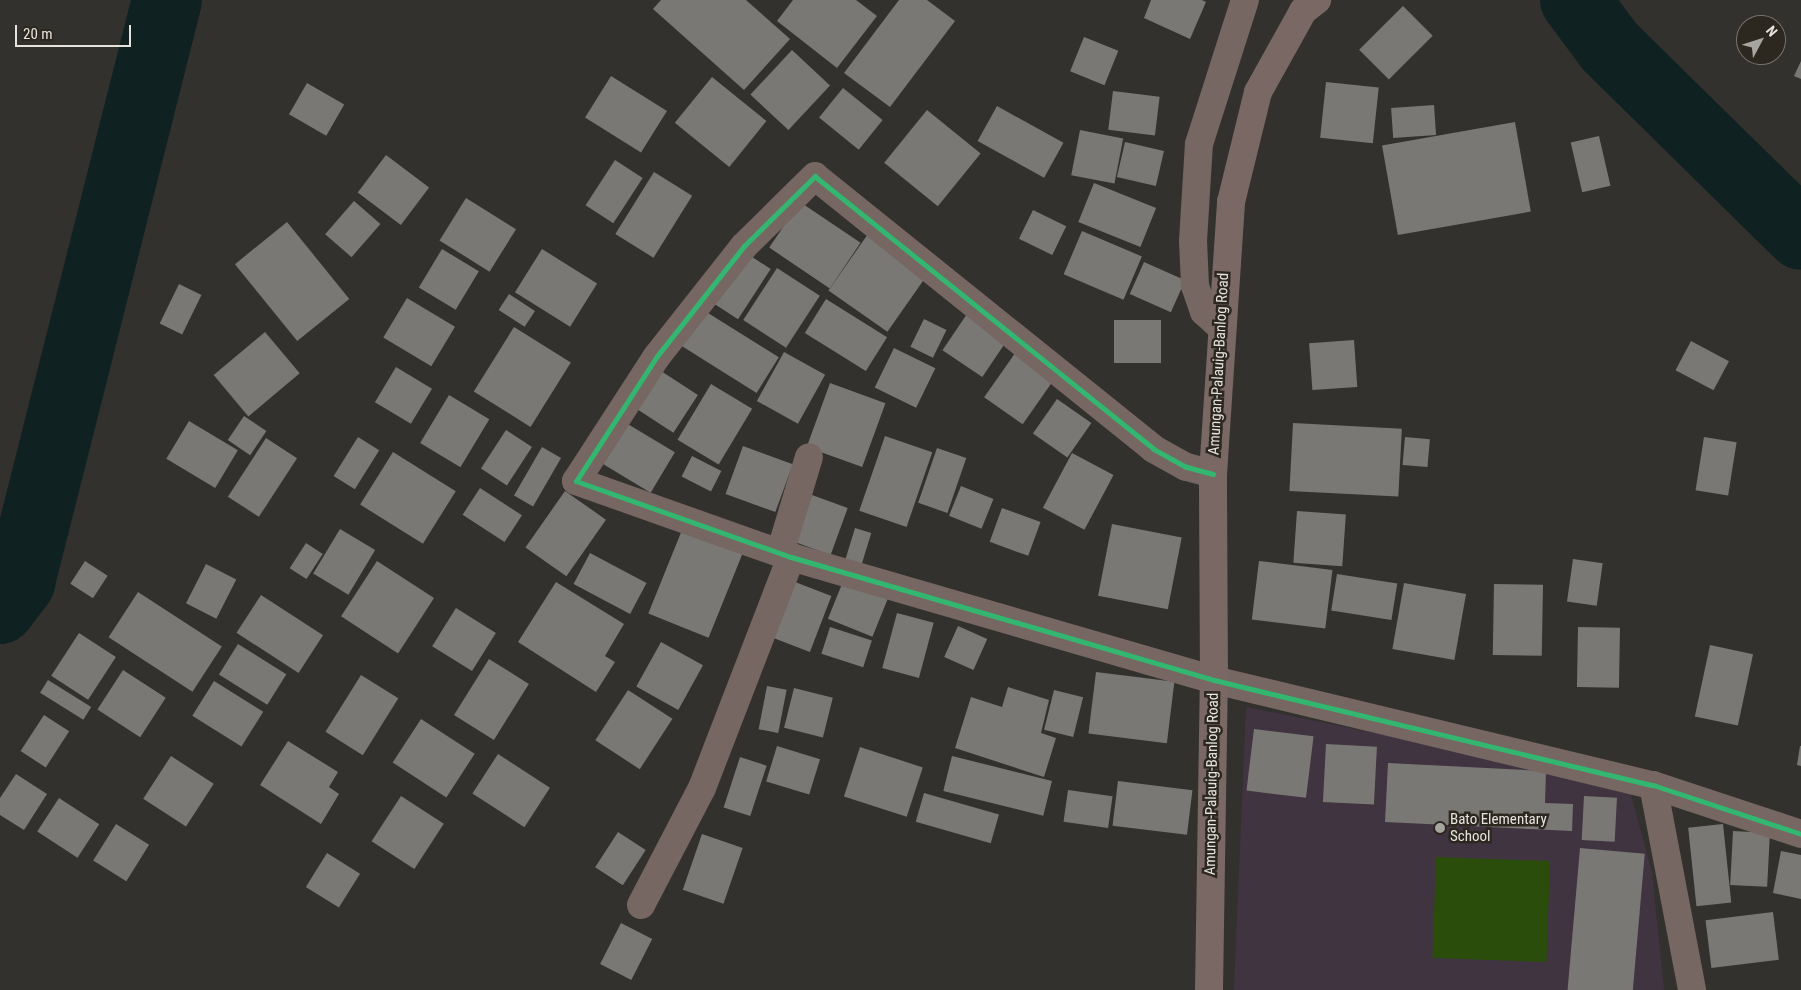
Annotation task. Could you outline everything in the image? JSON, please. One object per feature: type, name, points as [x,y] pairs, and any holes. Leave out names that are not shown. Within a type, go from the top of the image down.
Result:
[{"type":"main road","name":"Amungan-Palauig-Banlog Road","points":[[1209,990],[1214,680],[1213,474],[1231,202],[1258,92],[1303,11],[1317,0]]},
{"type":"street","points":[[1222,328],[1204,312],[1195,286],[1193,241],[1200,144],[1245,0]]},
{"type":"street","points":[[1213,474],[1186,467],[1154,449],[815,176],[744,246],[657,356],[576,482],[785,555],[1214,680],[1653,785],[1801,834]]},
{"type":"street","points":[[641,906],[702,788],[785,555],[809,457]]},
{"type":"street","points":[[1653,785],[1692,990]]},
{"type":"shaded area","name":"Bato Elementary School","points":[[1246,707],[1628,784],[1652,872],[1664,990],[1234,990]]},
{"type":"green space","points":[[1436,857],[1550,861],[1546,962],[1432,958]]},
{"type":"building","points":[[661,0],[746,0],[790,39],[744,90],[653,9]]},
{"type":"building","points":[[793,0],[856,0],[877,16],[837,68],[777,21]]},
{"type":"building","points":[[899,0],[927,0],[955,21],[890,107],[844,73]]},
{"type":"building","points":[[1151,0],[1202,0],[1206,2],[1190,39],[1144,18]]},
{"type":"building","points":[[1403,6],[1433,36],[1389,80],[1359,50]]},
{"type":"building","points":[[1084,37],[1118,51],[1104,85],[1070,71]]},
{"type":"building","points":[[792,50],[830,85],[788,130],[750,95]]},
{"type":"building","points":[[1801,61],[1801,79],[1794,76]]},
{"type":"building","points":[[611,76],[667,111],[641,153],[585,118]]},
{"type":"building","points":[[712,77],[766,121],[729,167],[675,123]]},
{"type":"building","points":[[1326,82],[1379,88],[1373,143],[1320,138]]},
{"type":"building","points":[[307,83],[344,104],[326,136],[289,114]]},
{"type":"building","points":[[843,88],[883,120],[859,150],[819,118]]},
{"type":"building","points":[[1113,91],[1160,97],[1155,135],[1108,130]]},
{"type":"building","points":[[1434,105],[1436,135],[1393,138],[1391,108]]},
{"type":"building","points":[[997,106],[1063,143],[1044,178],[978,141]]},
{"type":"building","points":[[927,110],[981,153],[938,206],[884,163]]},
{"type":"building","points":[[1515,122],[1531,212],[1398,235],[1382,145]]},
{"type":"building","points":[[1080,130],[1123,138],[1114,184],[1071,175]]},
{"type":"building","points":[[1599,136],[1610,186],[1582,192],[1571,143]]},
{"type":"building","points":[[1125,142],[1164,151],[1156,186],[1117,177]]},
{"type":"building","points":[[386,155],[429,187],[401,225],[358,193]]},
{"type":"building","points":[[615,160],[643,178],[613,223],[586,205]]},
{"type":"building","points":[[654,172],[692,196],[653,258],[615,234]]},
{"type":"building","points":[[1094,183],[1156,208],[1140,247],[1078,222]]},
{"type":"building","points":[[466,198],[516,229],[490,272],[440,240]]},
{"type":"building","points":[[354,201],[380,224],[352,257],[325,234]]},
{"type":"building","points":[[800,202],[861,243],[830,288],[769,248]]},
{"type":"building","points":[[1033,210],[1066,226],[1052,255],[1019,239]]},
{"type":"building","points":[[287,222],[349,299],[297,341],[235,264]]},
{"type":"building","points":[[1082,231],[1142,256],[1123,300],[1064,274]]},
{"type":"building","points":[[868,234],[927,275],[887,332],[828,291]]},
{"type":"building","points":[[442,249],[479,271],[456,310],[419,288]]},
{"type":"building","points":[[542,249],[597,283],[570,327],[515,292]]},
{"type":"building","points":[[743,251],[771,269],[738,319],[710,301]]},
{"type":"building","points":[[1144,262],[1185,280],[1171,312],[1130,294]]},
{"type":"building","points":[[777,268],[820,296],[786,348],[743,320]]},
{"type":"building","points":[[179,284],[201,295],[182,335],[160,324]]},
{"type":"building","points":[[509,294],[535,311],[525,327],[499,310]]},
{"type":"building","points":[[407,298],[455,327],[431,366],[383,337]]},
{"type":"building","points":[[826,299],[887,337],[866,371],[805,333]]},
{"type":"building","points":[[700,308],[779,357],[757,393],[678,344]]},
{"type":"building","points":[[971,308],[1011,335],[982,377],[942,350]]},
{"type":"building","points":[[924,319],[946,330],[933,358],[910,347]]},
{"type":"building","points":[[1114,320],[1161,320],[1161,363],[1114,363]]},
{"type":"building","points":[[514,327],[571,363],[531,427],[474,391]]},
{"type":"building","points":[[265,332],[300,373],[248,416],[214,375]]},
{"type":"building","points":[[1354,340],[1357,387],[1312,390],[1309,343]]},
{"type":"building","points":[[1691,341],[1729,361],[1713,390],[1676,370]]},
{"type":"building","points":[[894,348],[935,368],[916,408],[875,388]]},
{"type":"building","points":[[1018,349],[1057,376],[1023,424],[984,397]]},
{"type":"building","points":[[784,352],[825,375],[798,424],[757,401]]},
{"type":"building","points":[[396,367],[432,389],[411,424],[375,402]]},
{"type":"building","points":[[661,371],[698,395],[673,433],[636,409]]},
{"type":"building","points":[[830,383],[885,403],[862,467],[807,447]]},
{"type":"building","points":[[711,384],[752,409],[719,464],[678,440]]},
{"type":"building","points":[[449,395],[489,419],[460,467],[420,443]]},
{"type":"building","points":[[1057,399],[1091,423],[1067,457],[1033,433]]},
{"type":"building","points":[[244,416],[266,431],[250,455],[228,440]]},
{"type":"building","points":[[189,421],[238,450],[215,488],[166,459]]},
{"type":"building","points":[[626,423],[675,452],[651,493],[602,463]]},
{"type":"building","points":[[1293,423],[1402,429],[1398,497],[1289,491]]},
{"type":"building","points":[[506,430],[532,447],[507,485],[481,469]]},
{"type":"building","points":[[885,436],[932,452],[907,527],[859,511]]},
{"type":"building","points":[[358,437],[379,450],[355,489],[334,476]]},
{"type":"building","points":[[1405,437],[1430,439],[1427,467],[1403,465]]},
{"type":"building","points":[[1704,437],[1737,442],[1728,495],[1696,490]]},
{"type":"building","points":[[266,438],[297,458],[259,517],[228,497]]},
{"type":"building","points":[[743,446],[793,464],[775,512],[726,494]]},
{"type":"building","points":[[542,447],[561,458],[533,506],[514,495]]},
{"type":"building","points":[[937,448],[966,458],[947,513],[918,503]]},
{"type":"building","points":[[393,452],[456,491],[423,544],[360,505]]},
{"type":"building","points":[[1072,453],[1113,475],[1084,530],[1043,508]]},
{"type":"building","points":[[692,456],[721,471],[711,491],[682,476]]},
{"type":"building","points":[[961,486],[993,499],[981,529],[949,516]]},
{"type":"building","points":[[480,488],[522,515],[505,542],[463,515]]},
{"type":"building","points":[[565,491],[606,520],[566,576],[525,548]]},
{"type":"building","points":[[812,495],[848,508],[831,555],[795,542]]},
{"type":"building","points":[[1002,508],[1041,522],[1028,556],[990,542]]},
{"type":"building","points":[[1297,511],[1346,514],[1342,566],[1293,563]]},
{"type":"building","points":[[1112,524],[1182,538],[1168,609],[1098,596]]},
{"type":"building","points":[[855,528],[871,533],[861,565],[845,561]]},
{"type":"building","points":[[340,529],[375,550],[348,595],[313,574]]},
{"type":"building","points":[[682,530],[742,554],[709,638],[648,613]]},
{"type":"building","points":[[306,543],[323,554],[306,579],[290,568]]},
{"type":"building","points":[[590,553],[647,583],[630,614],[574,584]]},
{"type":"building","points":[[1573,559],[1603,563],[1597,606],[1567,602]]},
{"type":"building","points":[[85,561],[108,576],[93,598],[70,584]]},
{"type":"building","points":[[377,561],[434,598],[398,653],[341,616]]},
{"type":"building","points":[[1259,561],[1332,570],[1325,629],[1252,620]]},
{"type":"building","points":[[206,564],[236,579],[216,619],[186,603]]},
{"type":"building","points":[[1337,574],[1397,584],[1391,620],[1331,611]]},
{"type":"building","points":[[844,579],[889,597],[872,637],[828,619]]},
{"type":"building","points":[[556,582],[624,624],[605,656],[615,662],[596,692],[518,642]]},
{"type":"building","points":[[795,582],[831,596],[810,652],[773,638]]},
{"type":"building","points":[[1404,583],[1466,594],[1454,660],[1392,649]]},
{"type":"building","points":[[1494,584],[1543,585],[1542,656],[1493,655]]},
{"type":"building","points":[[138,592],[222,646],[192,692],[109,637]]},
{"type":"building","points":[[261,595],[323,635],[299,673],[236,633]]},
{"type":"building","points":[[456,608],[496,633],[472,671],[432,646]]},
{"type":"building","points":[[897,613],[934,623],[919,678],[882,668]]},
{"type":"building","points":[[958,626],[987,639],[973,670],[944,657]]},
{"type":"building","points":[[830,627],[872,641],[863,667],[821,654]]},
{"type":"building","points":[[1578,627],[1620,628],[1619,688],[1577,687]]},
{"type":"building","points":[[79,633],[116,657],[88,700],[51,676]]},
{"type":"building","points":[[661,642],[703,665],[678,710],[636,687]]},
{"type":"building","points":[[238,644],[286,674],[267,705],[219,675]]},
{"type":"building","points":[[1710,645],[1753,654],[1738,726],[1695,716]]},
{"type":"building","points":[[489,659],[529,684],[494,740],[454,715]]},
{"type":"building","points":[[123,670],[166,698],[140,737],[97,709]]},
{"type":"building","points":[[1096,672],[1174,682],[1167,743],[1088,734]]},
{"type":"building","points":[[361,675],[398,698],[363,755],[325,732]]},
{"type":"building","points":[[48,680],[91,707],[83,720],[40,693]]},
{"type":"building","points":[[214,681],[263,712],[241,747],[192,716]]},
{"type":"building","points":[[767,686],[787,690],[778,733],[759,729]]},
{"type":"building","points":[[1008,687],[1049,700],[1041,733],[1056,738],[1044,777],[955,748],[971,697],[1002,707]]},
{"type":"building","points":[[794,688],[833,698],[823,737],[784,728]]},
{"type":"building","points":[[628,690],[672,719],[640,769],[595,740]]},
{"type":"building","points":[[1054,690],[1083,697],[1073,737],[1044,730]]},
{"type":"building","points":[[44,715],[69,731],[46,767],[21,751]]},
{"type":"building","points":[[421,719],[475,754],[446,797],[393,763]]},
{"type":"building","points":[[1254,729],[1314,736],[1306,798],[1246,791]]},
{"type":"building","points":[[288,741],[338,772],[329,787],[339,794],[321,824],[260,785]]},
{"type":"building","points":[[1326,744],[1377,747],[1374,805],[1323,802]]},
{"type":"building","points":[[777,746],[820,759],[809,795],[766,781]]},
{"type":"building","points":[[1801,746],[1801,766],[1797,765]]},
{"type":"building","points":[[860,747],[923,767],[907,817],[844,796]]},
{"type":"building","points":[[498,754],[550,788],[524,827],[472,793]]},
{"type":"building","points":[[171,756],[214,784],[186,827],[143,799]]},
{"type":"building","points":[[952,756],[1052,781],[1043,816],[943,791]]},
{"type":"building","points":[[740,757],[767,766],[750,816],[724,807]]},
{"type":"building","points":[[1388,763],[1546,771],[1545,803],[1573,804],[1572,831],[1385,822]]},
{"type":"building","points":[[16,774],[47,794],[24,830],[0,815],[0,798]]},
{"type":"building","points":[[1118,781],[1192,790],[1187,835],[1113,826]]},
{"type":"building","points":[[1068,790],[1113,796],[1108,828],[1064,822]]},
{"type":"building","points":[[924,793],[999,814],[991,843],[916,822]]},
{"type":"building","points":[[401,796],[444,824],[414,869],[372,841]]},
{"type":"building","points":[[1584,796],[1617,798],[1615,842],[1582,840]]},
{"type":"building","points":[[59,798],[99,824],[77,858],[37,832]]},
{"type":"building","points":[[116,824],[149,845],[126,881],[93,860]]},
{"type":"building","points":[[1723,824],[1731,903],[1696,906],[1688,828]]},
{"type":"building","points":[[1733,831],[1770,833],[1767,887],[1730,885]]},
{"type":"building","points":[[618,832],[646,850],[623,885],[595,867]]},
{"type":"building","points":[[702,834],[743,848],[723,904],[683,890]]},
{"type":"building","points":[[1580,848],[1645,854],[1633,990],[1568,990]]},
{"type":"building","points":[[1781,851],[1801,855],[1801,899],[1773,893]]},
{"type":"building","points":[[327,853],[360,874],[339,908],[306,887]]},
{"type":"building","points":[[1773,912],[1779,960],[1711,968],[1706,920]]},
{"type":"building","points":[[621,923],[652,939],[631,980],[600,964]]},
{"type":"waterway","points":[[0,609],[20,582],[167,0]]},
{"type":"waterway","points":[[1575,0],[1610,47],[1801,235]]},
{"type":"cycle path","points":[[1213,474],[1186,467],[1154,449],[815,176],[744,246],[657,356],[576,481],[791,557],[1214,680],[1653,785],[1801,834]]},
{"type":"place","name":"Bato Elementary School","points":[[1440,828]]}]
